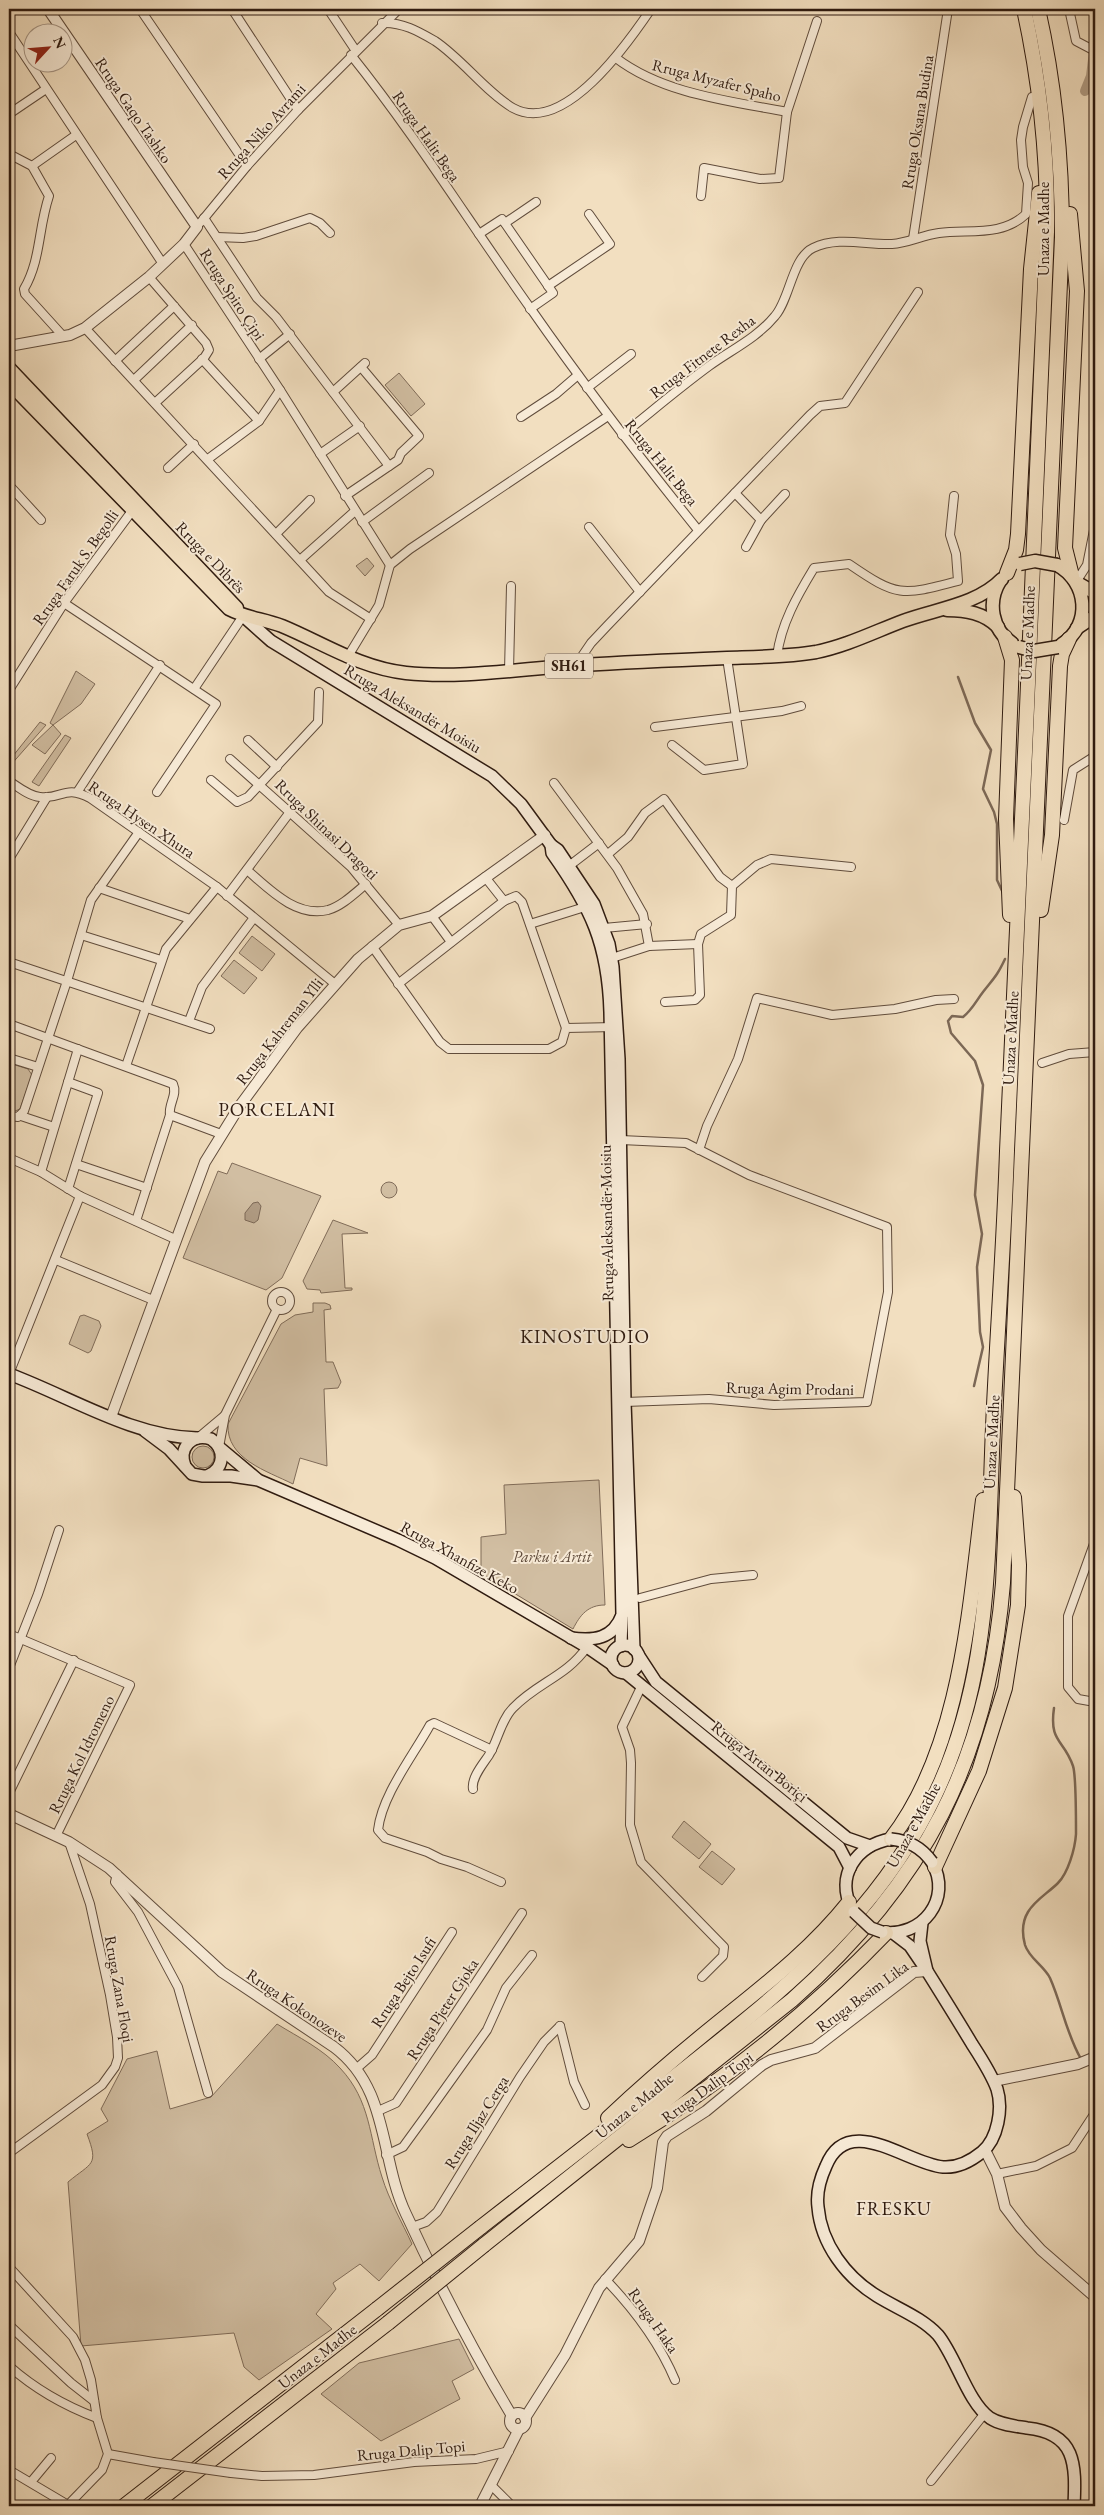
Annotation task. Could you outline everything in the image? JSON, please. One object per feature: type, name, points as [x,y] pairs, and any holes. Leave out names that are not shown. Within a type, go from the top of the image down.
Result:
[{"type":"highway","points":[[1005,576],[1016,550],[1018,534],[1030,269],[1039,197],[1038,156],[1032,96],[1016,9]]},
{"type":"highway","name":"Unaza e Madhe","points":[[124,2506],[775,1996],[850,1924],[897,1861],[934,1798],[953,1752],[964,1718],[982,1638],[988,1582],[993,1427],[1007,1177],[1047,224],[1044,126],[1040,90],[1024,9]]},
{"type":"highway","name":"Unaza e Madhe","points":[[152,2506],[584,2168],[792,2000],[827,1969],[892,1896],[931,1834],[965,1764],[976,1734],[990,1678],[1001,1608],[1022,1176],[1062,236],[1058,126],[1050,66],[1038,9]]},
{"type":"highway","points":[[1046,9],[1062,95],[1076,269],[1065,548],[1074,579]]},
{"type":"highway","points":[[1001,632],[1010,648],[1012,666],[1006,819],[1010,922],[1000,1162],[1007,1177]]},
{"type":"highway","points":[[1022,1176],[1028,1160],[1040,921],[1052,835],[1060,666],[1063,652],[1073,633]]},
{"type":"highway","points":[[891,1839],[914,1805],[950,1712],[963,1648],[993,1427]]},
{"type":"highway","points":[[934,1864],[980,1771],[1006,1688],[1018,1605],[1019,1565],[1009,1431]]},
{"type":"highway","points":[[552,2172],[664,2068],[810,1946],[849,1902]]},
{"type":"highway","points":[[584,2168],[686,2104],[714,2084],[825,1993],[887,1933]]},
{"type":"main road","name":"Rruga e Dibrës","points":[[9,368],[234,603],[243,616]]},
{"type":"main road","name":"Rruga e Dibrës","points":[[9,383],[212,594],[229,609],[243,616]]},
{"type":"main road","points":[[940,609],[982,594],[1020,564],[1035,561],[1058,565],[1074,579],[1095,593]]},
{"type":"main road","points":[[1001,632],[993,608],[994,594],[1005,576]]},
{"type":"main road","points":[[1073,633],[1083,604],[1074,579]]},
{"type":"main road","points":[[940,609],[974,613],[985,617],[1019,647],[1042,651],[1058,647],[1095,616]]},
{"type":"main road","name":"SH61","points":[[243,616],[281,626],[347,658],[369,666],[405,673],[509,671],[576,665],[777,656],[831,648],[940,609]]},
{"type":"main road","name":"Rruga Aleksandër Moisiu","points":[[243,616],[271,641],[492,776],[521,804],[551,845],[558,850],[604,928],[612,958],[614,1027],[616,1335],[622,1614]]},
{"type":"main road","name":"Rruga Aleksandër Moisiu","points":[[551,845],[552,853],[590,905],[604,953],[614,1027],[621,1140],[625,1402],[636,1652]]},
{"type":"main road","points":[[9,1374],[145,1431],[169,1449],[185,1466],[198,1476],[209,1475],[220,1464],[220,1447],[211,1439],[145,1431]]},
{"type":"main road","points":[[185,1466],[184,1449],[191,1440],[198,1437]]},
{"type":"main road","name":"Rruga Xhanfize Keko","points":[[220,1447],[258,1480]]},
{"type":"main road","name":"Rruga Xhanfize Keko","points":[[209,1475],[258,1480],[421,1550],[587,1647],[613,1665]]},
{"type":"main road","points":[[571,1638],[593,1640],[606,1635],[615,1629],[622,1614]]},
{"type":"main road","points":[[587,1647],[619,1648],[636,1652],[636,1668],[626,1673],[616,1669],[613,1665],[612,1659],[619,1648],[622,1614]]},
{"type":"main road","name":"Rruga Artan Boriçi","points":[[636,1652],[651,1677],[676,1699],[847,1838],[870,1846]]},
{"type":"main road","name":"Rruga Artan Boriçi","points":[[626,1673],[839,1847],[850,1868]]},
{"type":"main road","points":[[887,1933],[906,1931],[922,1923],[932,1912],[939,1894],[940,1885],[934,1864],[918,1847],[910,1842],[891,1839],[870,1846],[859,1854],[850,1868],[846,1884],[849,1902],[861,1921],[910,1946],[930,1975],[994,2081],[999,2101],[998,2114],[993,2137],[985,2150],[964,2163],[944,2167],[876,2143],[851,2142],[838,2147],[829,2156],[817,2194],[822,2235],[841,2263],[867,2289],[916,2317],[937,2335],[985,2413],[1003,2424],[1048,2431],[1064,2442],[1073,2464],[1074,2506]]},
{"type":"main road","points":[[922,1923],[920,1941],[930,1975]]},
{"type":"street","name":"Rruga Gaqo Tashko","points":[[48,9],[197,227]]},
{"type":"street","points":[[140,9],[247,166]]},
{"type":"street","points":[[232,9],[298,110]]},
{"type":"street","name":"Rruga Halit Bega","points":[[328,9],[354,53],[530,309],[622,435],[698,530]]},
{"type":"street","name":"Rruga Niko Avrami","points":[[9,346],[63,336],[85,328],[149,277],[184,244],[247,166],[298,110],[382,23],[399,9]]},
{"type":"street","points":[[382,23],[404,25],[429,37],[444,47],[508,105],[524,112],[538,112],[563,105],[592,82],[616,58],[651,9]]},
{"type":"street","name":"Rruga Oksana Budina","points":[[913,239],[948,9]]},
{"type":"street","points":[[1069,9],[1076,41],[1092,49]]},
{"type":"street","points":[[701,196],[704,168],[760,179],[779,178],[787,112],[817,21]]},
{"type":"street","points":[[9,32],[76,135],[164,264]]},
{"type":"street","name":"Rruga Myzafer Spaho","points":[[616,58],[646,78],[709,96],[787,112]]},
{"type":"street","points":[[9,114],[46,89]]},
{"type":"street","name":"Rruga Fitnete Rexha","points":[[622,435],[709,366],[763,329],[784,303],[797,268],[811,249],[833,242],[892,244],[940,233],[972,233],[1013,224],[1026,214],[1028,183],[1022,157],[1021,140],[1032,96]]},
{"type":"street","points":[[32,166],[76,135]]},
{"type":"street","points":[[9,154],[27,161],[32,166],[49,196],[38,238],[35,269],[24,289],[26,294],[63,336]]},
{"type":"street","points":[[505,223],[536,202]]},
{"type":"street","points":[[548,286],[610,244],[589,214]]},
{"type":"street","name":"Rruga Spiro Çipi","points":[[204,218],[256,298],[290,334],[388,466]]},
{"type":"street","points":[[217,237],[243,238],[256,236],[310,218],[320,223],[330,233]]},
{"type":"street","points":[[479,234],[502,218],[553,293],[530,309]]},
{"type":"street","name":"Rruga Spiro Çipi","points":[[184,244],[280,390],[390,565]]},
{"type":"street","points":[[149,277],[208,346],[208,353],[155,403]]},
{"type":"street","points":[[576,665],[591,643],[698,530],[820,406],[845,403],[918,292]]},
{"type":"street","points":[[115,361],[174,306]]},
{"type":"street","points":[[134,380],[192,326]]},
{"type":"street","points":[[85,328],[329,592],[371,619]]},
{"type":"street","name":"Rruga Spiro Çipi","points":[[259,359],[290,334]]},
{"type":"street","points":[[587,388],[631,354]]},
{"type":"street","points":[[202,359],[259,421]]},
{"type":"street","points":[[333,392],[363,365],[420,436],[401,453],[398,460],[346,496]]},
{"type":"street","points":[[521,416],[556,394],[578,375]]},
{"type":"street","points":[[208,459],[259,421],[280,390]]},
{"type":"street","points":[[347,658],[379,605],[390,565],[608,416]]},
{"type":"street","points":[[320,454],[360,426]]},
{"type":"street","points":[[168,468],[194,444]]},
{"type":"street","points":[[362,522],[428,473]]},
{"type":"street","points":[[9,485],[41,520]]},
{"type":"street","points":[[735,493],[761,520]]},
{"type":"street","points":[[746,547],[761,520],[785,494]]},
{"type":"street","points":[[777,656],[782,630],[814,568],[849,564],[880,586],[898,592],[927,589],[958,580],[956,554],[950,534],[954,496]]},
{"type":"street","points":[[276,534],[310,500]]},
{"type":"street","name":"Rruga Faruk S. Begolli","points":[[9,690],[64,603],[132,511]]},
{"type":"street","points":[[300,560],[355,511]]},
{"type":"street","points":[[1074,579],[1087,565],[1095,525]]},
{"type":"street","points":[[589,527],[640,592]]},
{"type":"street","points":[[509,671],[511,586]]},
{"type":"street","points":[[64,603],[216,704],[157,792]]},
{"type":"street","points":[[194,689],[243,616]]},
{"type":"street","points":[[672,745],[704,770],[743,764],[726,658]]},
{"type":"street","points":[[78,792],[160,665]]},
{"type":"street","points":[[211,780],[237,802],[244,801],[318,722],[319,692]]},
{"type":"street","points":[[655,727],[782,711],[801,706]]},
{"type":"street","points":[[248,740],[277,767]]},
{"type":"street","points":[[1064,820],[1073,770],[1095,756]]},
{"type":"street","name":"Rruga Shinasi Dragoti","points":[[230,759],[341,857],[399,925]]},
{"type":"street","points":[[554,782],[608,854],[647,924],[649,946]]},
{"type":"street","points":[[9,859],[47,797],[33,795],[10,783]]},
{"type":"street","name":"Rruga Hysen Xhura","points":[[47,797],[67,792],[78,792],[217,887],[253,919],[334,984]]},
{"type":"street","points":[[608,854],[628,837],[645,814],[664,799],[720,877],[732,886]]},
{"type":"street","points":[[227,896],[290,812]]},
{"type":"street","points":[[20,1116],[67,981],[91,900],[139,832]]},
{"type":"street","name":"Rruga Kahreman Ylli","points":[[111,1417],[175,1239],[205,1162],[221,1134],[297,1028],[334,984],[372,946],[399,925],[432,916],[544,835]]},
{"type":"street","points":[[569,866],[599,843]]},
{"type":"street","points":[[665,1002],[694,1000],[700,995],[698,944],[701,934],[706,929],[731,915],[732,886],[756,865],[771,859],[850,867]]},
{"type":"street","points":[[247,870],[289,904],[314,911],[327,910],[334,907],[366,884]]},
{"type":"street","points":[[485,877],[504,901]]},
{"type":"street","points":[[126,1066],[166,949],[217,887]]},
{"type":"street","points":[[99,888],[190,919]]},
{"type":"street","points":[[372,946],[398,984],[440,1042],[450,1049],[549,1049],[562,1042],[566,1028],[520,898],[512,896],[504,901],[398,984]]},
{"type":"street","points":[[530,924],[590,905]]},
{"type":"street","points":[[432,916],[451,942]]},
{"type":"street","points":[[189,1022],[202,987],[253,919]]},
{"type":"street","points":[[604,928],[647,924]]},
{"type":"street","points":[[81,935],[161,960]]},
{"type":"street","points":[[612,958],[649,946],[698,944]]},
{"type":"street","points":[[9,962],[210,1029]]},
{"type":"street","points":[[621,1140],[680,1141],[699,1150],[707,1126],[738,1059],[757,998],[832,1015],[895,1010],[936,1000],[954,998]]},
{"type":"street","points":[[9,1024],[170,1081],[175,1088],[169,1109],[170,1115],[136,1221]]},
{"type":"street","points":[[566,1028],[614,1027]]},
{"type":"street","points":[[41,1172],[78,1049]]},
{"type":"street","points":[[1042,1063],[1069,1054],[1095,1052]]},
{"type":"street","points":[[9,1058],[38,1067]]},
{"type":"street","points":[[68,1082],[98,1092],[68,1189]]},
{"type":"street","points":[[170,1115],[221,1134]]},
{"type":"street","points":[[9,1116],[15,1118],[20,1116],[54,1127]]},
{"type":"street","name":"Rruga Agim Prodani","points":[[625,1402],[709,1400],[774,1405],[867,1402],[870,1396],[888,1292],[887,1227],[757,1179],[699,1150]]},
{"type":"street","points":[[9,1158],[41,1172],[80,1196],[175,1239]]},
{"type":"street","points":[[76,1164],[147,1188]]},
{"type":"street","points":[[9,1374],[80,1196]]},
{"type":"street","points":[[56,1260],[153,1300]]},
{"type":"street","points":[[198,1437],[214,1427],[225,1415],[277,1309]]},
{"type":"street","points":[[220,1447],[225,1415]]},
{"type":"street","points":[[9,1668],[19,1638],[38,1594],[59,1530]]},
{"type":"street","points":[[1095,1541],[1071,1603],[1066,1630],[1068,1687],[1078,1699],[1095,1702]]},
{"type":"street","points":[[640,1598],[711,1579],[753,1575]]},
{"type":"street","points":[[9,1634],[74,1660],[9,1794]]},
{"type":"street","points":[[473,1789],[474,1780],[492,1750],[512,1709],[534,1690],[567,1670],[587,1647]]},
{"type":"street","name":"Rruga Kol Idromeno","points":[[56,1836],[130,1685],[74,1660]]},
{"type":"street","points":[[642,1685],[622,1726],[630,1750],[630,1825],[638,1856],[644,1866],[687,1907],[724,1947],[723,1956],[702,1976]]},
{"type":"street","points":[[492,1750],[434,1723],[430,1725],[393,1790],[379,1821],[378,1830],[385,1838],[427,1852],[441,1860],[467,1867],[501,1882]]},
{"type":"street","name":"Rruga Kokonozeve","points":[[10,1818],[69,1842],[117,1874],[222,1972],[334,2047],[356,2070],[369,2088],[378,2111],[386,2155],[395,2186],[412,2227],[477,2356],[512,2416]]},
{"type":"street","name":"Rruga Zana Floqi","points":[[9,2153],[96,2090],[111,2075],[118,2058],[110,1995],[90,1904],[69,1842]]},
{"type":"street","points":[[117,1874],[115,1882],[138,1912],[178,1988],[192,2029],[208,2093]]},
{"type":"street","name":"Rruga Pjeter Gjoka","points":[[378,2111],[396,2103],[522,1913]]},
{"type":"street","name":"Rruga Bejto Isufi","points":[[356,2070],[372,2055],[452,1932]]},
{"type":"street","points":[[386,2155],[403,2147],[486,2030],[506,1988],[532,1955]]},
{"type":"street","name":"Rruga Besim Lika","points":[[815,2048],[914,1972],[930,1975]]},
{"type":"street","name":"Rruga Iljaz Cerga","points":[[412,2227],[426,2222],[437,2212],[520,2076],[544,2042],[560,2026],[574,2082],[585,2105]]},
{"type":"street","name":"Rruga Dalip Topi","points":[[525,2418],[565,2355],[605,2279],[640,2241],[657,2188],[663,2142],[667,2136],[706,2111],[762,2065],[771,2060],[815,2048]]},
{"type":"street","points":[[994,2081],[1078,2064],[1092,2058]]},
{"type":"street","points":[[997,2174],[1036,2166],[1072,2148],[1095,2113]]},
{"type":"street","points":[[985,2150],[997,2174],[1006,2206],[1021,2228],[1041,2250],[1095,2297]]},
{"type":"street","points":[[9,2267],[73,2337],[85,2360],[97,2418],[108,2454],[102,2470],[67,2505],[9,2470]]},
{"type":"street","name":"Rruga Haka","points":[[605,2279],[652,2335],[664,2354],[675,2380]]},
{"type":"street","points":[[9,2325],[71,2383],[94,2401]]},
{"type":"street","points":[[9,2366],[40,2390],[73,2409],[97,2418]]},
{"type":"street","points":[[932,2481],[985,2413]]},
{"type":"street","points":[[480,2506],[519,2429],[524,2426],[525,2418],[520,2414],[512,2416],[510,2424],[519,2429]]},
{"type":"street","name":"Rruga Dalip Topi","points":[[108,2454],[231,2473],[262,2476],[314,2476],[414,2462],[467,2460],[509,2451]]},
{"type":"street","points":[[31,2482],[51,2458]]},
{"type":"street","points":[[491,2485],[512,2506]]},
{"type":"green space","points":[[399,373],[425,404],[411,416],[385,385]]},
{"type":"green space","points":[[367,558],[374,566],[365,576],[356,566]]},
{"type":"green space","points":[[76,671],[95,684],[81,704],[53,725],[50,723]]},
{"type":"green space","points":[[40,722],[46,725],[9,767],[9,761]]},
{"type":"green space","points":[[53,725],[61,734],[45,754],[32,745]]},
{"type":"green space","points":[[65,735],[71,738],[39,786],[32,782]]},
{"type":"green space","points":[[252,936],[275,954],[262,971],[239,953]]},
{"type":"green space","points":[[234,960],[257,978],[244,994],[221,976]]},
{"type":"green space","points":[[9,1063],[28,1069],[32,1075],[20,1109],[15,1111],[9,1109]]},
{"type":"green space","points":[[232,1163],[321,1196],[282,1278],[266,1290],[183,1258],[218,1171],[227,1174]]},
{"type":"green space","points":[[389,1182],[395,1184],[397,1190],[395,1196],[389,1198],[383,1196],[381,1190],[383,1184]]},
{"type":"green space","points":[[333,1220],[368,1233],[342,1234],[345,1288],[352,1288],[352,1290],[321,1293],[320,1290],[307,1289],[303,1281]]},
{"type":"green space","points":[[313,1303],[330,1305],[331,1309],[324,1310],[326,1362],[333,1362],[341,1382],[338,1388],[324,1389],[327,1466],[300,1458],[293,1484],[260,1469],[241,1455],[229,1436],[228,1424],[281,1324],[295,1315],[313,1312]]},
{"type":"green space","points":[[84,1315],[99,1321],[101,1326],[91,1351],[88,1353],[69,1344],[80,1316]]},
{"type":"green space","points":[[199,1446],[207,1446],[214,1453],[214,1461],[207,1468],[199,1468],[192,1461],[192,1453]]},
{"type":"green space","name":"Parku i Artit","points":[[599,1480],[605,1605],[599,1605],[585,1612],[573,1629],[481,1573],[481,1537],[506,1534],[504,1485]]},
{"type":"green space","points":[[684,1821],[711,1844],[699,1859],[672,1837]]},
{"type":"green space","points":[[712,1851],[735,1869],[722,1885],[699,1867]]},
{"type":"green space","points":[[277,2024],[326,2055],[340,2068],[358,2093],[368,2120],[385,2186],[412,2244],[379,2281],[360,2264],[333,2283],[336,2289],[316,2314],[332,2329],[259,2380],[244,2367],[234,2333],[81,2346],[68,2182],[88,2166],[93,2158],[87,2134],[108,2121],[101,2109],[127,2059],[157,2051],[170,2109],[211,2097]]},
{"type":"green space","points":[[459,2339],[474,2369],[452,2381],[460,2399],[381,2441],[321,2394],[359,2363]]},
{"type":"shaded area","points":[[258,1202],[261,1206],[258,1220],[254,1223],[245,1220],[245,1213],[253,1203]]},
{"type":"waterway","points":[[1085,91],[1091,76],[1095,43]]},
{"type":"waterway","points":[[958,677],[975,723],[991,750],[983,789],[994,812],[997,824],[997,880],[1004,895]]},
{"type":"waterway","points":[[974,1386],[983,1347],[980,1332],[977,1267],[982,1234],[975,1195],[983,1085],[975,1061],[951,1033],[948,1021],[952,1016],[963,1017],[969,1011],[995,977],[1005,959]]},
{"type":"waterway","points":[[1054,1708],[1055,1735],[1066,1750],[1074,1771],[1076,1834],[1073,1853],[1062,1879],[1034,1904],[1028,1912],[1023,1928],[1023,1937],[1027,1950],[1050,1978],[1081,2059]]},
{"type":"district","name":"PORCELANI","points":[[277,1109]]},
{"type":"district","name":"KINOSTUDIO","points":[[585,1336]]},
{"type":"district","name":"FRESKU","points":[[894,2208]]}]
